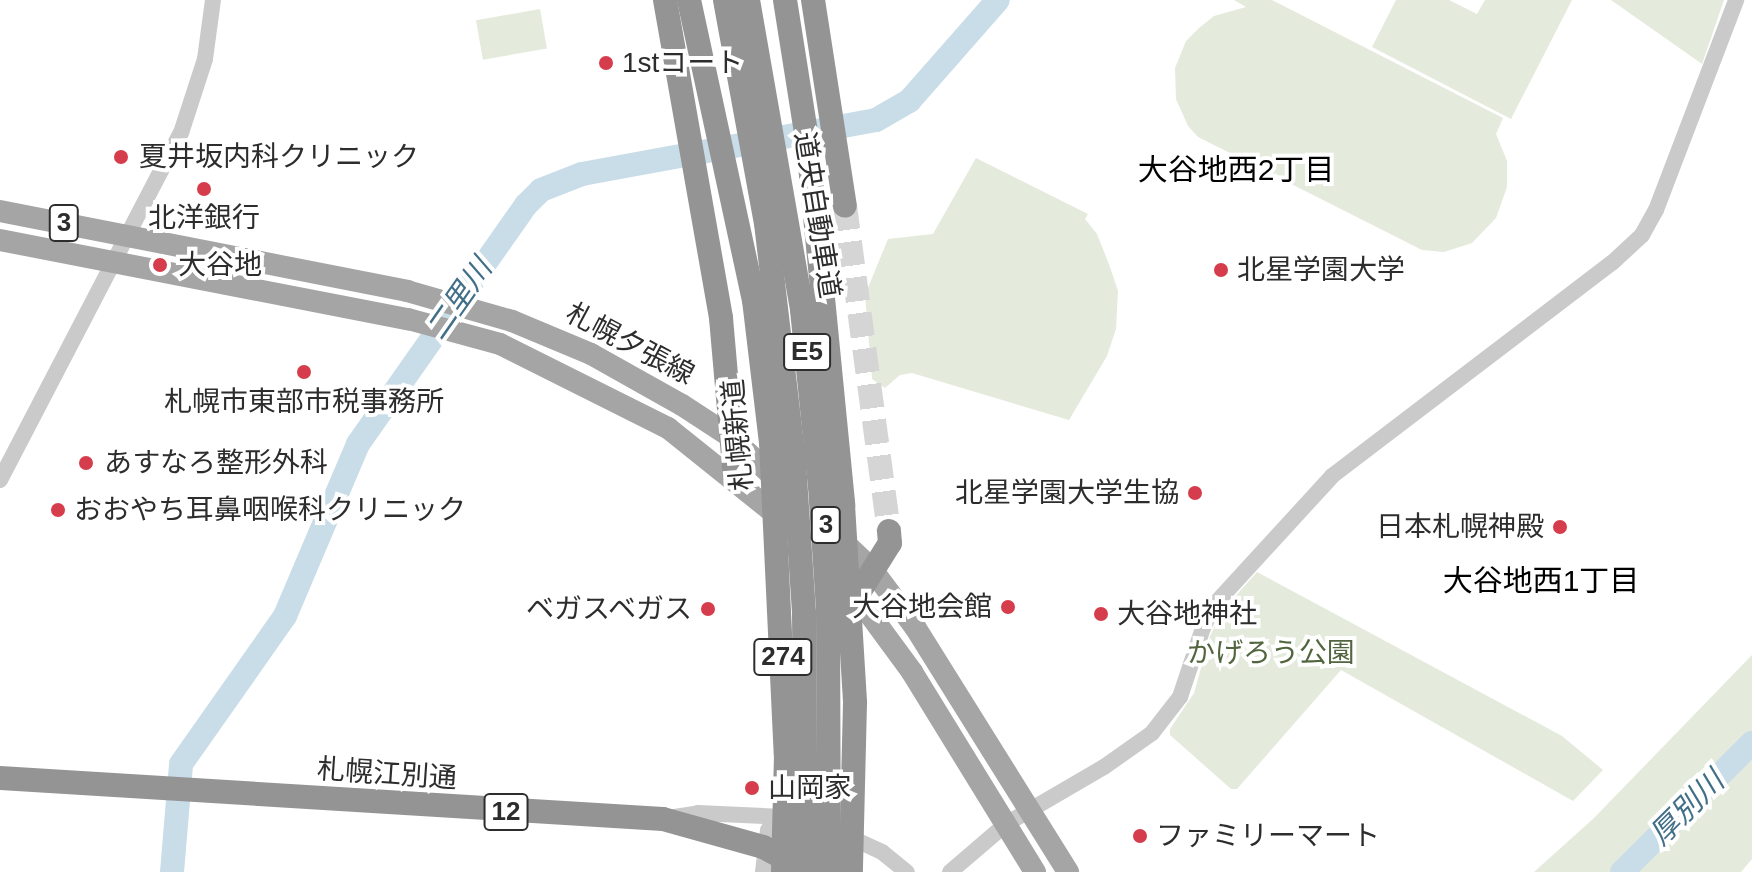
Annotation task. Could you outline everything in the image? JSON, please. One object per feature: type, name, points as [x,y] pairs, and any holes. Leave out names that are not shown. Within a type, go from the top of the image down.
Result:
[{"type":"highway","points":[[665,0],[721,318],[735,479]]},
{"type":"highway","name":"札幌新道","points":[[689,0],[726,159],[754,300],[771,442],[784,709],[783,872]]},
{"type":"highway","name":"道央自動車道","points":[[725,0],[746,45]]},
{"type":"highway","name":"道央自動車道","points":[[748,0],[746,45],[777,221],[802,310],[820,486],[828,611],[829,872]]},
{"type":"highway","name":"274","points":[[785,0],[808,145],[843,505],[855,703],[851,872]]},
{"type":"highway","points":[[813,0],[836,129],[845,206]]},
{"type":"highway","name":"道央自動車道","points":[[777,221],[804,613],[807,872]]},
{"type":"highway","points":[[858,594],[890,543],[889,531]]},
{"type":"highway","name":"札幌江別通","points":[[0,778],[166,787],[449,809],[663,819],[763,847],[807,872]]},
{"type":"main road","name":"札幌夕張線","points":[[0,211],[468,307],[545,333],[672,398],[731,437],[873,571],[915,627],[1068,872]]},
{"type":"main road","name":"札幌夕張線","points":[[0,240],[458,331],[500,344],[668,428],[735,479],[816,548],[858,594],[912,672],[1035,872]]},
{"type":"street","points":[[0,480],[181,133],[203,66],[213,0]]},
{"type":"street","points":[[950,872],[1006,824],[1104,767],[1152,733],[1180,697],[1214,605],[1247,565],[1332,476],[1612,263],[1642,235],[1656,210],[1736,0]]},
{"type":"street","points":[[663,819],[698,813],[783,817],[818,825],[871,845],[907,872]]},
{"type":"street","points":[[763,872],[763,847],[768,830],[783,817]]},
{"type":"green space","points":[[1234,0],[1272,0],[1503,118],[1496,134],[1507,161],[1507,187],[1496,218],[1472,243],[1444,252],[1422,250],[1198,137],[1188,126],[1176,99],[1175,68],[1186,41],[1199,28],[1214,16],[1246,7]]},
{"type":"green space","points":[[1396,0],[1449,0],[1477,14],[1485,0],[1572,0],[1511,119],[1372,47]]},
{"type":"green space","points":[[1611,0],[1724,0],[1702,64]]},
{"type":"green space","points":[[540,9],[547,48],[483,60],[476,20]]},
{"type":"green space","points":[[976,158],[1088,214],[1085,219],[1097,234],[1110,267],[1118,291],[1116,329],[1107,356],[1069,420],[912,373],[900,375],[885,388],[872,379],[865,295],[888,239],[933,234]]},
{"type":"green space","name":"かげろう公園","points":[[1257,572],[1562,736],[1603,770],[1573,801],[1341,670],[1237,789],[1231,789],[1170,735],[1170,729],[1194,693],[1210,636],[1223,610]]},
{"type":"green space","points":[[1752,655],[1752,859],[1741,872],[1534,872],[1594,818]]},
{"type":"waterway","name":"二里川","points":[[172,872],[181,764],[285,616],[358,444],[526,205],[541,190],[582,174],[876,120],[910,100],[998,0]]},
{"type":"waterway","name":"厚別川","points":[[1622,872],[1752,743]]},
{"type":"tunnel","points":[[845,206],[889,531]]},
{"type":"place","name":"1stコート","points":[[606,63]]},
{"type":"place","name":"夏井坂内科クリニック","points":[[121,157]]},
{"type":"place","name":"北洋銀行","points":[[204,189]]},
{"type":"place","name":"大谷地","points":[[160,265]]},
{"type":"place","name":"北星学園大学","points":[[1221,270]]},
{"type":"place","name":"札幌市東部市税事務所","points":[[304,372]]},
{"type":"place","name":"あすなろ整形外科","points":[[86,463]]},
{"type":"place","name":"北星学園大学生協","points":[[1195,493]]},
{"type":"place","name":"おおやち耳鼻咽喉科クリニック","points":[[58,510]]},
{"type":"place","name":"日本札幌神殿","points":[[1560,527]]},
{"type":"place","name":"大谷地会館","points":[[1008,607]]},
{"type":"place","name":"ベガスベガス","points":[[708,609]]},
{"type":"place","name":"大谷地神社","points":[[1101,614]]},
{"type":"place","name":"山岡家","points":[[752,788]]},
{"type":"place","name":"ファミリーマート","points":[[1140,836]]},
{"type":"district","name":"大谷地西2丁目","points":[[1236,170]]},
{"type":"district","name":"大谷地西1丁目","points":[[1541,581]]}]
